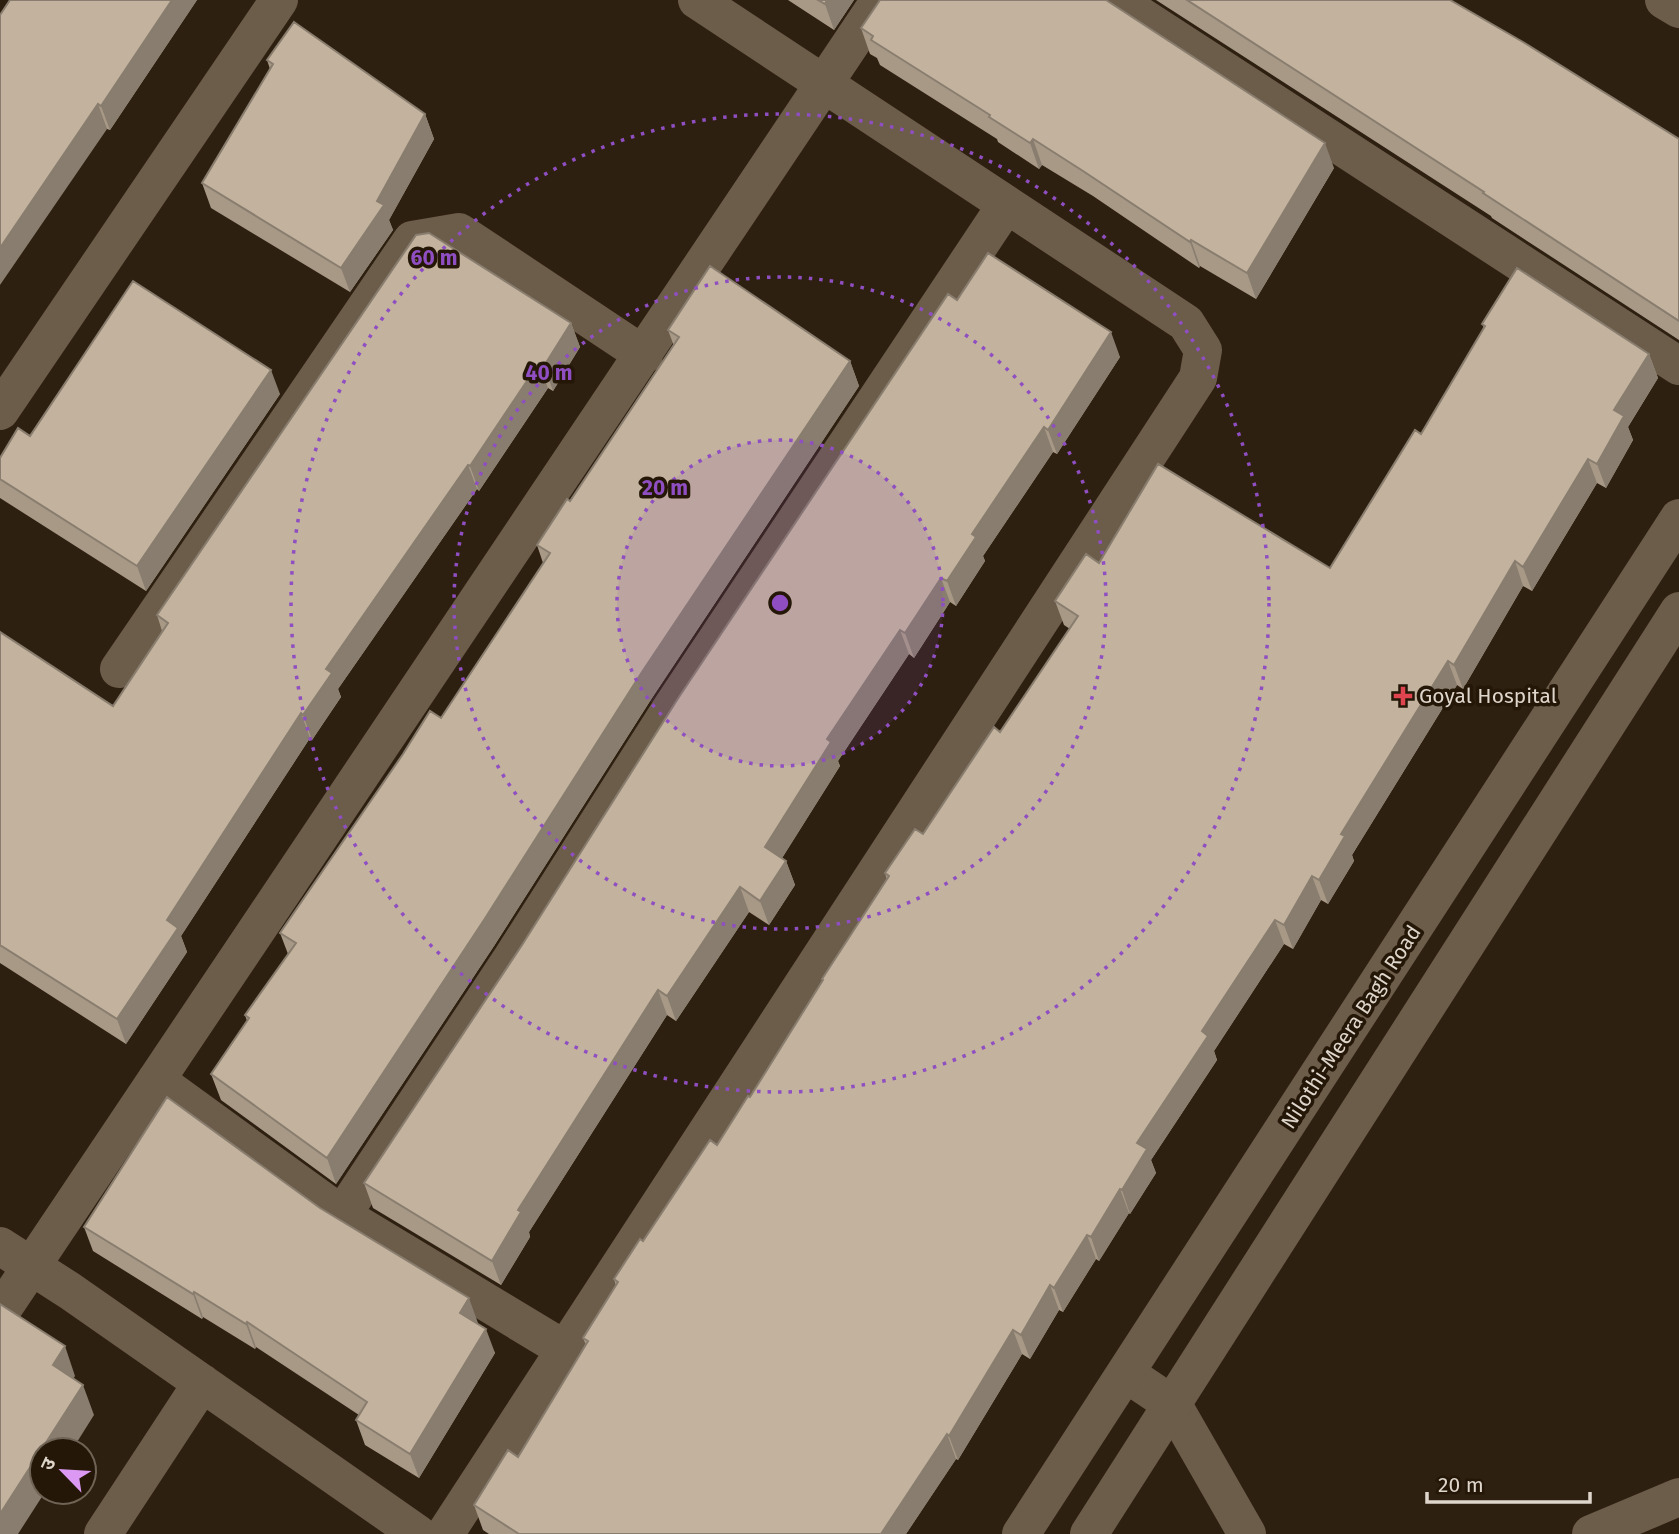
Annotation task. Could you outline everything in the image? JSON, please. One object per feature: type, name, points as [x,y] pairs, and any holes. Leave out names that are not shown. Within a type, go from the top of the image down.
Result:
[{"type":"street","points":[[0,411],[279,0]]},
{"type":"street","points":[[445,1534],[1198,378],[1202,349],[1186,323],[697,0]]},
{"type":"street","points":[[0,1312],[880,0]]},
{"type":"street","points":[[1116,0],[1679,366]]},
{"type":"street","points":[[1664,0],[1679,9]]},
{"type":"street","points":[[342,1214],[512,958],[670,710],[1006,205]]},
{"type":"street","points":[[119,669],[412,240],[459,232],[643,355]]},
{"type":"street","name":"Nilothi-Meera Bagh Road","points":[[1021,1534],[1679,519]]},
{"type":"street","points":[[1089,1534],[1679,611]]},
{"type":"street","points":[[156,1080],[342,1214],[564,1349]]},
{"type":"street","points":[[0,1246],[418,1534]]},
{"type":"street","points":[[1127,1374],[1173,1405],[1247,1534]]},
{"type":"street","points":[[103,1534],[202,1383]]},
{"type":"street","points":[[1591,1534],[1679,1497]]},
{"type":"building","points":[[10,0],[172,0],[0,248],[0,15]]},
{"type":"building","points":[[880,0],[1106,0],[1325,143],[1247,273],[1191,240],[1190,242],[1033,139],[1030,143],[871,40],[873,36],[861,28]]},
{"type":"building","points":[[1187,0],[1450,0],[1679,139],[1679,321],[1484,192]]},
{"type":"building","points":[[294,22],[425,114],[377,201],[384,205],[341,268],[202,183],[273,64],[267,60]]},
{"type":"building","points":[[429,233],[571,323],[544,366],[539,363],[470,466],[468,465],[326,669],[332,673],[303,715],[301,713],[167,920],[178,928],[117,1019],[0,945],[0,632],[113,706],[168,623],[157,615],[416,235]]},
{"type":"building","points":[[988,253],[1111,332],[1048,430],[1044,427],[972,534],[976,537],[947,581],[941,578],[905,633],[900,630],[827,739],[831,742],[765,847],[786,861],[760,901],[740,887],[667,996],[658,990],[518,1210],[521,1212],[492,1261],[364,1183],[522,945],[679,697],[948,294],[957,300]]},
{"type":"building","points":[[710,266],[850,361],[642,672],[484,920],[327,1158],[211,1074],[249,1018],[245,1015],[296,943],[280,933],[430,711],[441,718],[550,553],[537,545],[567,499],[570,501],[679,337],[668,330]]},
{"type":"building","points":[[1517,268],[1649,354],[1614,410],[1624,416],[1597,464],[1588,459],[1523,567],[1515,561],[1454,665],[1448,661],[1341,834],[1345,836],[1319,880],[1312,876],[1284,925],[1275,920],[1202,1031],[1208,1036],[1137,1143],[1147,1149],[1122,1190],[1120,1189],[1091,1237],[1087,1235],[1054,1288],[1050,1285],[1021,1335],[1013,1330],[949,1436],[947,1434],[881,1534],[519,1534],[474,1505],[508,1450],[518,1457],[588,1341],[583,1338],[618,1282],[614,1279],[640,1239],[643,1241],[710,1140],[717,1145],[748,1096],[750,1097],[889,876],[885,873],[915,829],[923,834],[994,727],[1000,732],[1078,616],[1055,601],[1086,554],[1099,563],[1158,464],[1330,568],[1415,430],[1421,434],[1485,326],[1482,324]]},
{"type":"building","points":[[133,281],[271,370],[137,566],[0,479],[0,458],[18,428],[30,436]]},
{"type":"building","points":[[167,1097],[320,1208],[469,1298],[460,1313],[486,1329],[410,1454],[356,1420],[367,1402],[247,1322],[246,1324],[194,1292],[193,1294],[84,1227]]},
{"type":"building","points":[[0,1304],[65,1346],[53,1365],[83,1385],[50,1436],[28,1436],[28,1470],[0,1514]]},
{"type":"place","name":"Goyal Hospital","points":[[1403,696]]}]
